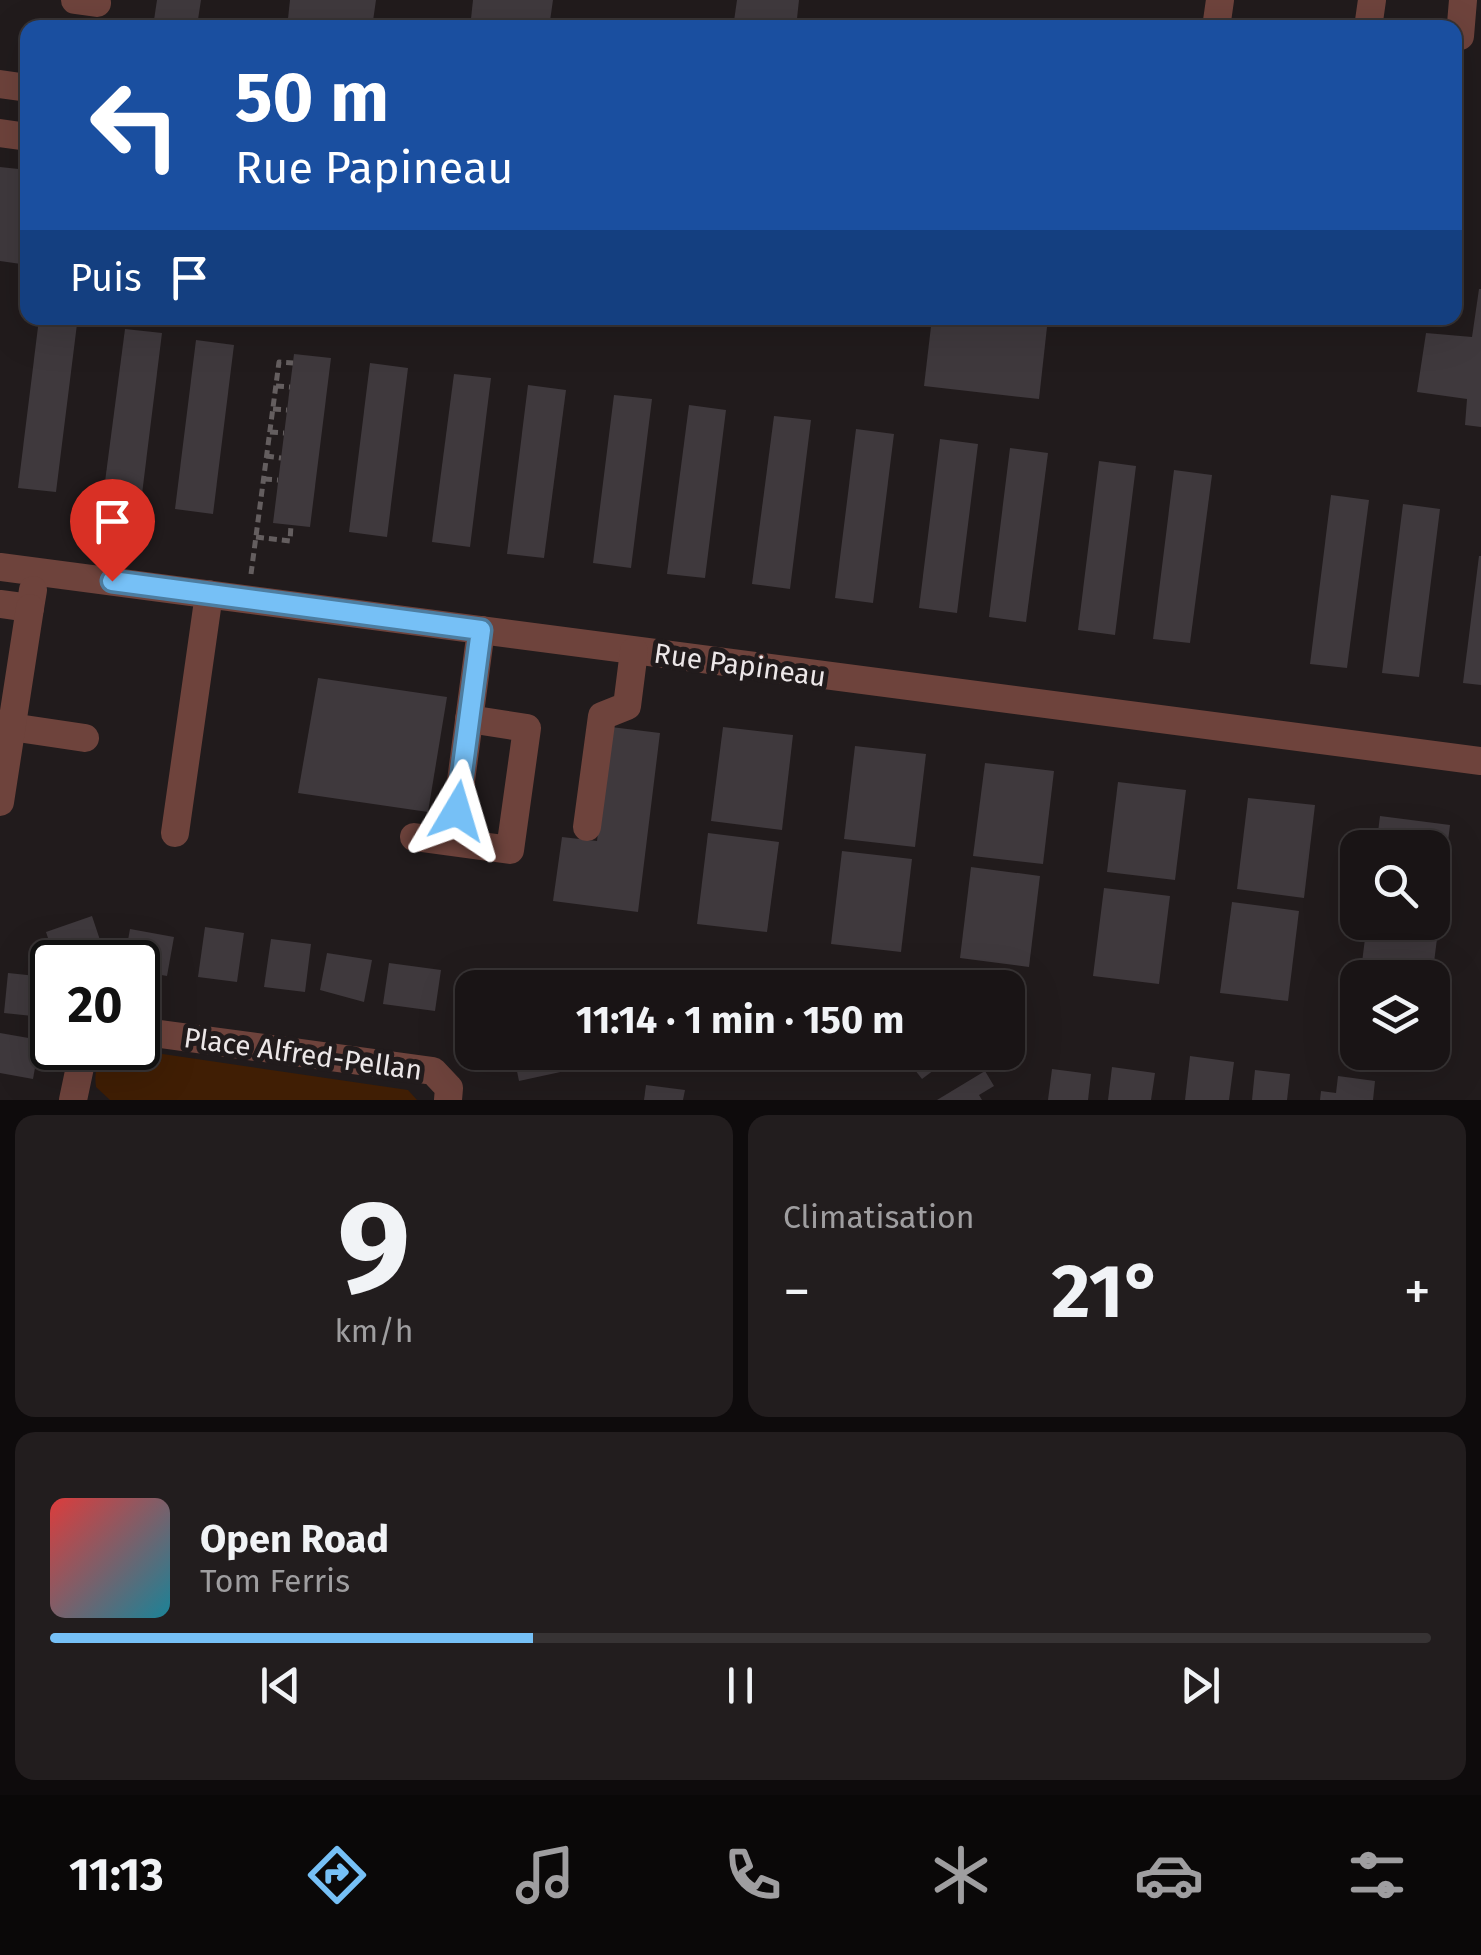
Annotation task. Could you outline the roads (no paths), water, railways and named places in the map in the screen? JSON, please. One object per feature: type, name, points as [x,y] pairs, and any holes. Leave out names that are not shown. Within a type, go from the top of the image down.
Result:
[{"type":"street","name":"Rue Papineau","points":[[0,567],[1481,761]]},
{"type":"street","points":[[0,802],[36,571]]},
{"type":"street","points":[[174,834],[209,594]]},
{"type":"street","points":[[0,604],[30,608]]},
{"type":"street","points":[[453,842],[481,630]]},
{"type":"street","points":[[587,827],[602,716],[627,706],[634,651]]},
{"type":"street","points":[[414,837],[510,850],[527,728],[469,719]]},
{"type":"street","points":[[11,728],[85,738]]},
{"type":"street","name":"Place Alfred-Pellan","points":[[160,1034],[433,1070],[450,1088],[448,1100]]},
{"type":"street","points":[[74,1100],[80,1070]]}]
